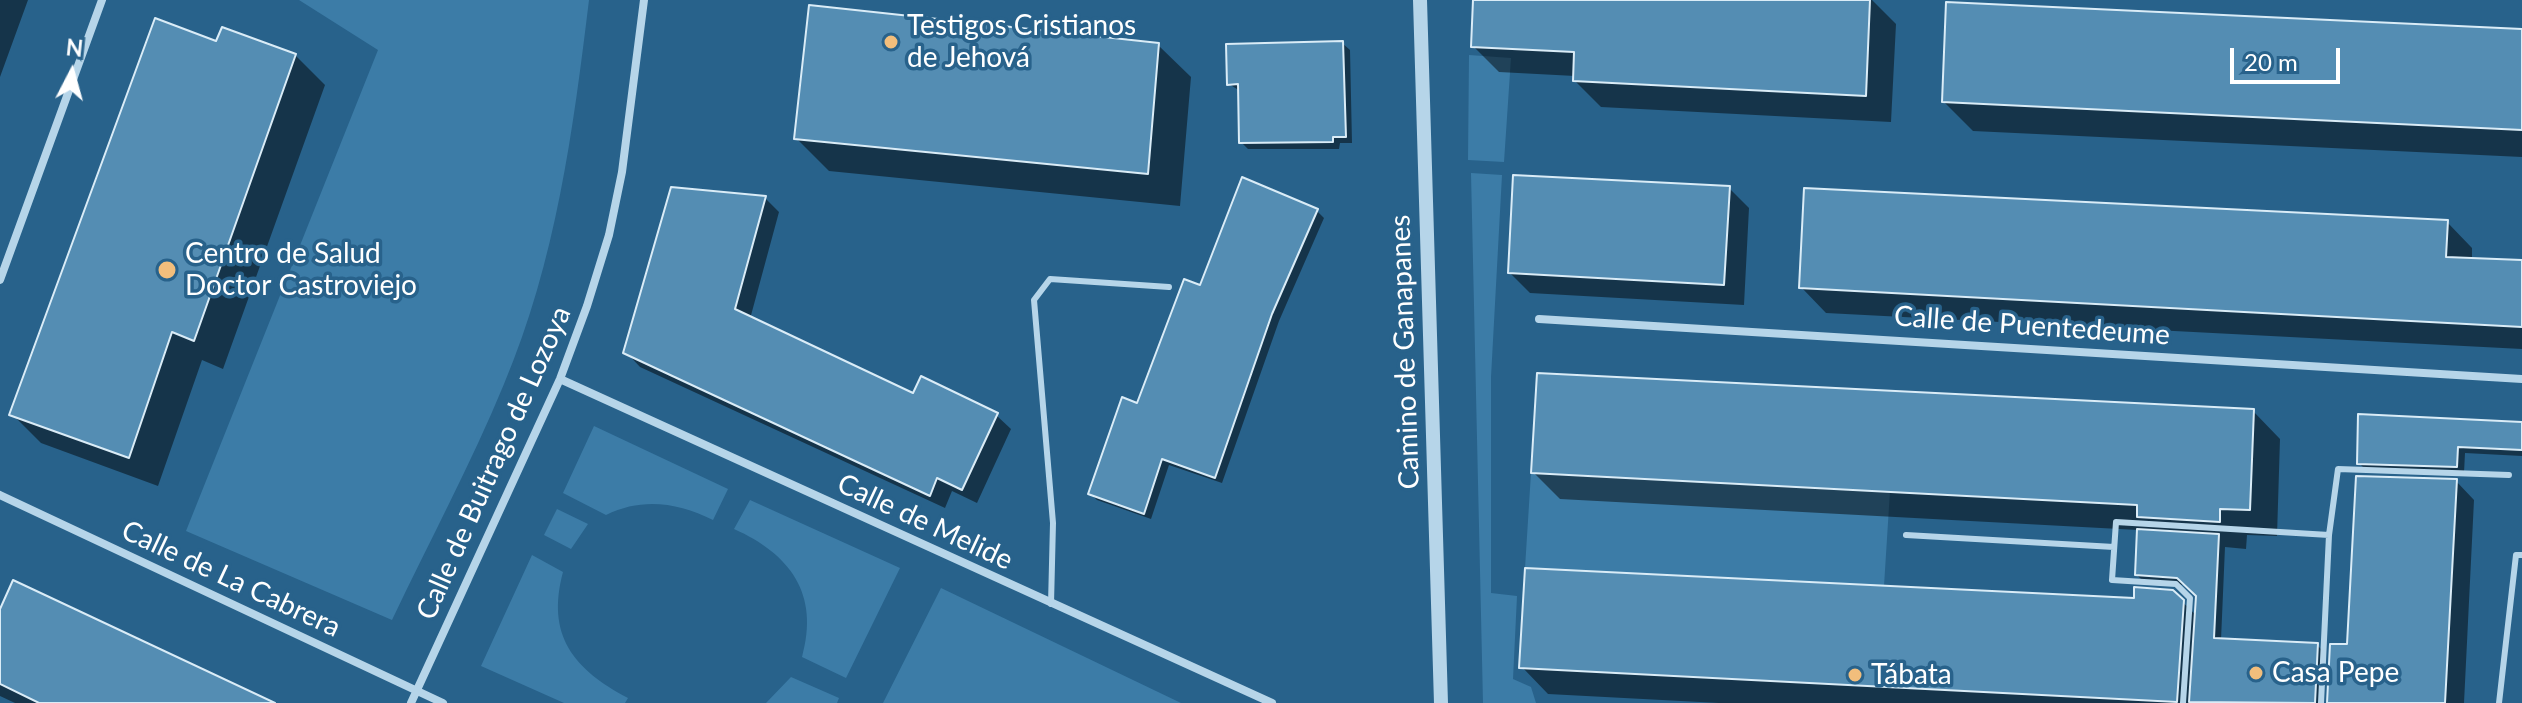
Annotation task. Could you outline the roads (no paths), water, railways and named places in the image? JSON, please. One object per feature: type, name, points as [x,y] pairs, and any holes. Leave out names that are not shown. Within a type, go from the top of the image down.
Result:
[{"type":"street","points":[[0,280],[102,0]]},
{"type":"street","name":"Calle de Buitrago de Lozoya","points":[[411,703],[560,379],[595,282],[614,213],[628,140],[644,0]]},
{"type":"street","name":"Camino de Ganapanes","points":[[1420,0],[1441,703]]},
{"type":"street","name":"Calle de Puentedeume","points":[[1539,319],[2522,379]]},
{"type":"street","name":"Calle de Melide","points":[[560,379],[1272,703]]},
{"type":"street","name":"Calle de La Cabrera","points":[[0,495],[443,703]]},
{"type":"lane","points":[[1051,604],[1053,523],[1034,300],[1050,279],[1169,287]]},
{"type":"lane","points":[[2321,703],[2329,535],[2338,469],[2509,475]]},
{"type":"lane","points":[[2183,703],[2190,598],[2176,584],[2112,580],[2116,522],[2329,535]]},
{"type":"lane","points":[[1906,535],[2114,547]]},
{"type":"lane","points":[[2499,703],[2516,555],[2522,555]]},
{"type":"place","name":"Testigos Cristianos de Jehová","points":[[891,42]]},
{"type":"place","name":"Centro de Salud Doctor Castroviejo","points":[[167,270]]},
{"type":"place","name":"Casa Pepe","points":[[2256,673]]},
{"type":"place","name":"Tábata","points":[[1855,675]]}]
